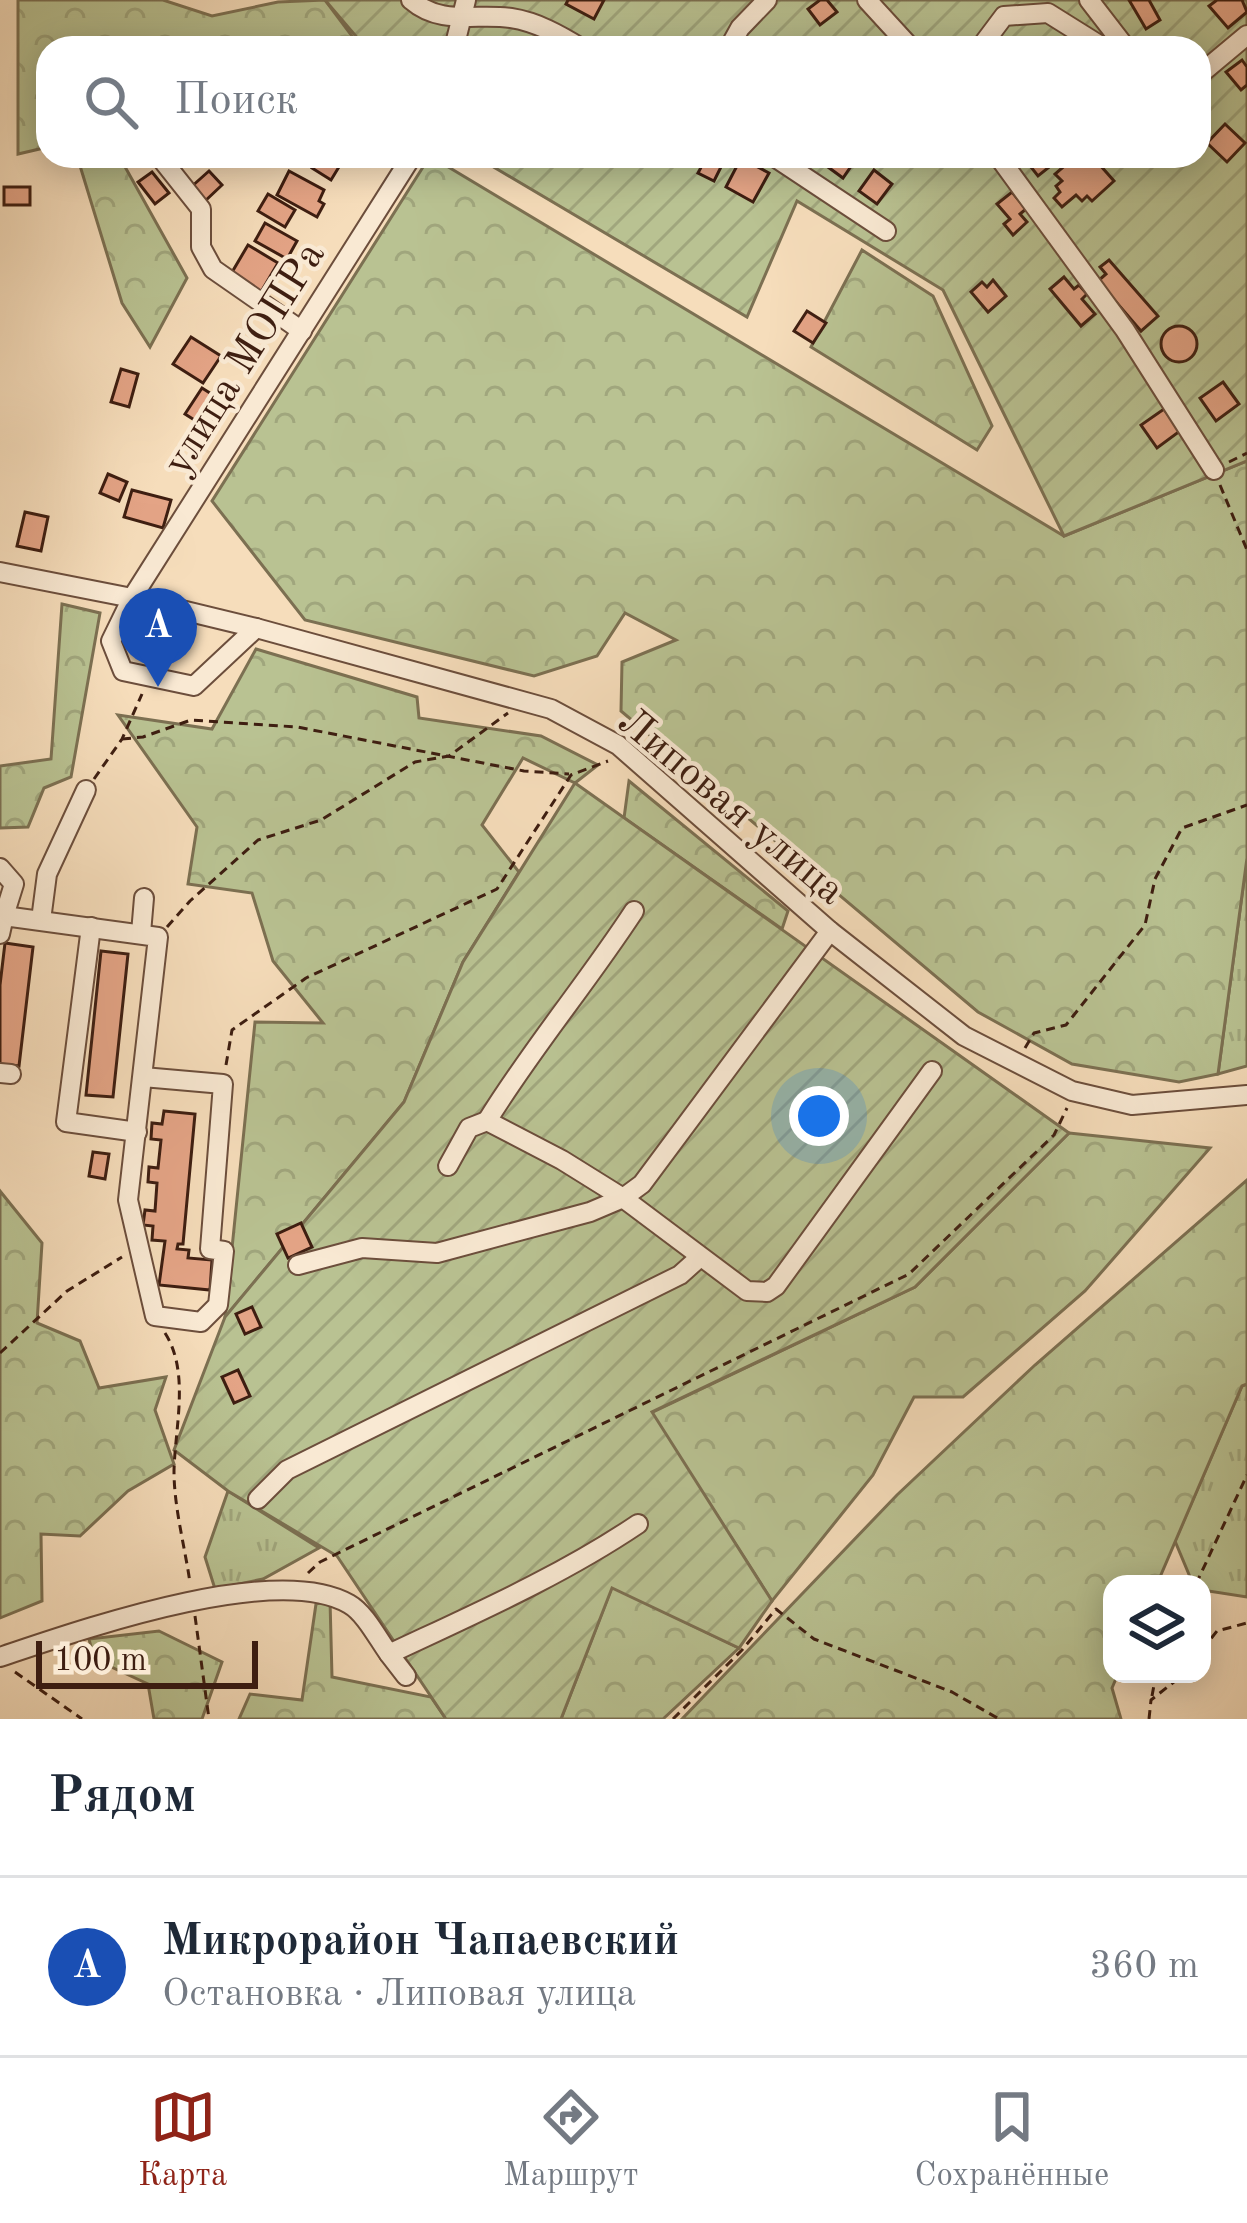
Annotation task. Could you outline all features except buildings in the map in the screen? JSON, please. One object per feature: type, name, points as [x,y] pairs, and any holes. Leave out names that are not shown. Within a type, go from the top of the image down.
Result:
[{"type":"street","points":[[411,0],[421,8],[511,18],[561,36]]},
{"type":"street","points":[[736,36],[767,0]]},
{"type":"street","points":[[867,0],[900,36]]},
{"type":"street","points":[[1089,0],[1117,36]]},
{"type":"street","points":[[989,36],[1004,16],[1048,13],[1085,36]]},
{"type":"street","points":[[1211,65],[1247,34]]},
{"type":"street","points":[[169,168],[201,209],[200,247],[214,269],[302,331]]},
{"type":"street","name":"улица МОПРа","points":[[145,676],[123,671],[111,641],[132,598],[404,168]]},
{"type":"street","points":[[790,168],[886,231]]},
{"type":"street","points":[[1007,168],[1126,330],[1214,470]]},
{"type":"street","name":"Липовая улица","points":[[0,572],[256,628],[551,710],[618,745],[830,931],[964,1036],[1072,1091],[1132,1106],[1247,1095]]},
{"type":"street","points":[[145,676],[194,686],[256,628]]},
{"type":"street","points":[[41,920],[47,874],[86,790]]},
{"type":"street","points":[[0,868],[14,884],[2,925],[41,920],[149,935]]},
{"type":"street","points":[[143,1077],[223,1084],[210,1249],[224,1250],[218,1305],[201,1322],[155,1316],[128,1200],[143,1077],[149,935],[144,898]]},
{"type":"street","points":[[448,1166],[469,1128],[487,1121],[528,1054],[582,990],[634,911]]},
{"type":"street","points":[[91,927],[67,1122],[137,1132]]},
{"type":"street","points":[[298,1264],[362,1248],[437,1253],[590,1212],[623,1198],[642,1184],[830,931]]},
{"type":"street","points":[[487,1121],[623,1198],[747,1291],[767,1292],[776,1286],[932,1071]]},
{"type":"street","points":[[258,1499],[287,1470],[680,1276],[699,1258]]},
{"type":"street","points":[[389,1654],[494,1605],[638,1524]]},
{"type":"street","points":[[0,1660],[192,1599],[313,1591],[352,1605],[406,1676]]},
{"type":"path","points":[[1247,452],[1214,470],[1247,550]]},
{"type":"path","points":[[86,790],[122,739],[140,701],[145,676]]},
{"type":"path","points":[[149,935],[258,840],[321,820],[415,762],[449,756],[520,702]]},
{"type":"path","points":[[122,739],[143,737],[191,720],[297,727],[524,771],[571,775],[609,760]]},
{"type":"path","points":[[223,1084],[232,1030],[306,979],[496,889],[571,775]]},
{"type":"path","points":[[1016,1063],[1034,1033],[1066,1025],[1145,925],[1155,880],[1182,828],[1247,805]]},
{"type":"path","points":[[287,1592],[320,1562],[909,1274],[1054,1135],[1067,1107]]},
{"type":"path","points":[[0,1352],[67,1291],[139,1246]]},
{"type":"path","points":[[155,1316],[176,1350],[179,1414],[174,1474],[209,1719]]},
{"type":"path","points":[[1200,1575],[1247,1475]]},
{"type":"path","points":[[673,1719],[776,1609],[814,1639],[952,1693],[999,1719]]},
{"type":"path","points":[[1211,1639],[1217,1631],[1247,1623]]},
{"type":"path","points":[[0,1660],[82,1719]]},
{"type":"path","points":[[1149,1719],[1154,1683]]},
{"type":"path","points":[[1151,1700],[1173,1683]]},
{"type":"green space","points":[[18,0],[163,0],[212,16],[278,2],[325,0],[352,36],[36,36],[36,150],[18,154]]},
{"type":"green space","points":[[325,0],[1247,0],[1247,461],[1064,536],[943,290],[797,201],[747,317],[495,168],[1211,168],[1211,36],[356,36]]},
{"type":"green space","points":[[81,168],[126,168],[187,278],[150,347],[122,303]]},
{"type":"green space","points":[[422,168],[450,168],[1064,536],[1247,461],[1247,858],[1218,1074],[1179,1082],[1072,1064],[978,1012],[621,711],[622,662],[676,640],[625,613],[597,656],[534,676],[305,620],[212,501]]},
{"type":"green space","points":[[862,250],[933,296],[992,426],[977,450],[811,347]]},
{"type":"green space","points":[[62,604],[100,613],[71,777],[44,788],[28,827],[0,828],[0,766],[51,759]]},
{"type":"green space","points":[[256,649],[417,697],[419,718],[541,736],[598,765],[575,783],[523,758],[482,825],[519,872],[463,962],[404,1102],[225,1317],[255,1022],[323,1023],[273,961],[252,893],[188,884],[197,827],[118,715],[212,729]]},
{"type":"green space","points":[[629,781],[788,911],[782,929],[624,818]]},
{"type":"green space","points":[[575,783],[1069,1133],[915,1287],[652,1412],[772,1601],[739,1648],[612,1588],[561,1719],[446,1719],[337,1556],[228,1491],[174,1450],[225,1317],[404,1102],[463,962]]},
{"type":"green space","points":[[1247,858],[1247,1066],[1218,1074]]},
{"type":"green space","points":[[1069,1133],[1210,1148],[1085,1291],[963,1397],[914,1397],[873,1475],[772,1601],[651,1413],[915,1287]]},
{"type":"green space","points":[[1247,1180],[1247,1384],[1242,1386],[1161,1575],[1103,1575],[1103,1683],[1114,1683],[1121,1719],[682,1719],[897,1495],[1035,1365]]},
{"type":"green space","points":[[0,1191],[42,1243],[37,1323],[80,1341],[99,1388],[166,1377],[155,1410],[174,1464],[128,1491],[80,1536],[41,1534],[42,1601],[0,1618]]},
{"type":"green space","points":[[1247,1384],[1247,1597],[1211,1591],[1211,1575],[1189,1575],[1175,1541],[1242,1386]]},
{"type":"green space","points":[[228,1491],[319,1548],[263,1579],[215,1589],[205,1557]]},
{"type":"green space","points":[[612,1587],[739,1648],[663,1719],[561,1719]]},
{"type":"green space","points":[[330,1600],[332,1677],[431,1697],[446,1719],[239,1719],[250,1694],[302,1700],[316,1604]]},
{"type":"green space","points":[[159,1631],[222,1662],[202,1719],[154,1719],[148,1684],[94,1659],[89,1639]]},
{"type":"place","name":"Микрорайон Чапаевский","points":[[158,687]]}]
